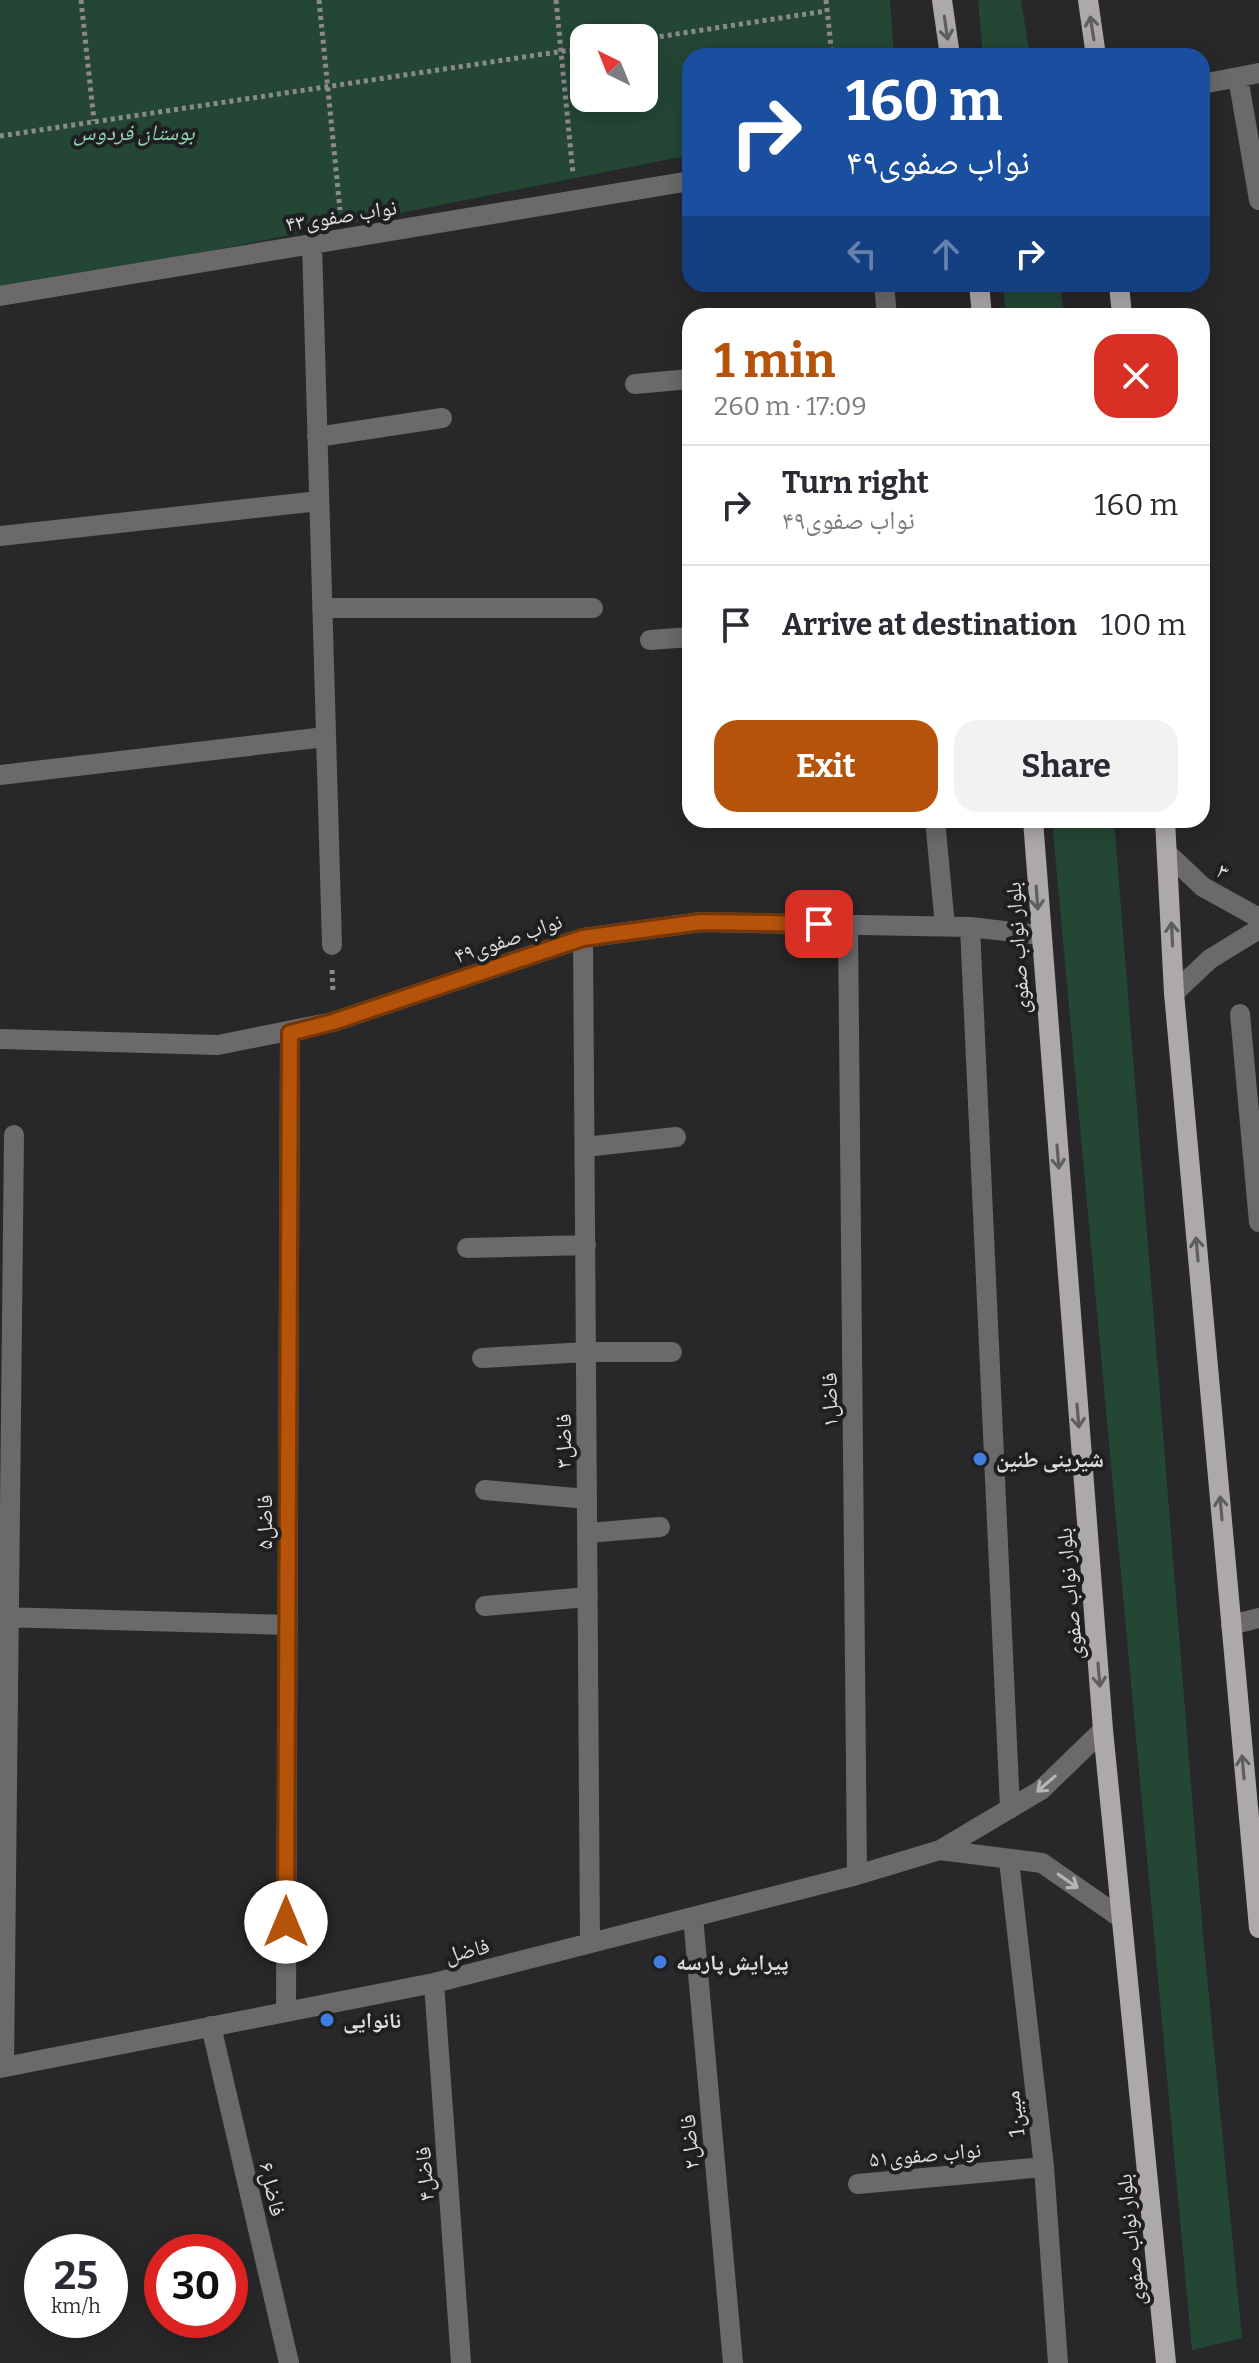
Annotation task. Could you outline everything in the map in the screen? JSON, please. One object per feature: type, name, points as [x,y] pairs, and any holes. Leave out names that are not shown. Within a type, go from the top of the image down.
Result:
[{"type":"main road","points":[[942,0],[949,48]]},
{"type":"main road","points":[[1088,0],[1095,48]]},
{"type":"main road","name":"بلوار نواب صفوی","points":[[1033,828],[1103,1730],[1166,2363]]},
{"type":"main road","points":[[1166,828],[1174,993],[1259,1928]]},
{"type":"street","points":[[1210,82],[1259,73]]},
{"type":"street","points":[[1238,77],[1259,200]]},
{"type":"street","name":"۴۳نواب صفوی","points":[[0,296],[682,182]]},
{"type":"street","points":[[312,244],[332,945]]},
{"type":"street","points":[[635,384],[682,380]]},
{"type":"street","points":[[317,437],[442,418]]},
{"type":"street","points":[[0,536],[319,501]]},
{"type":"street","points":[[322,608],[593,608]]},
{"type":"street","points":[[650,640],[682,638]]},
{"type":"street","points":[[0,775],[325,737]]},
{"type":"street","points":[[936,828],[945,926]]},
{"type":"street","name":"۳","points":[[1168,854],[1203,887],[1259,918]]},
{"type":"street","name":"۴۹نواب صفوی","points":[[0,1039],[218,1045],[290,1033],[333,1022],[583,938],[701,922],[945,926],[1040,935]]},
{"type":"street","name":"۱فاضل","points":[[848,924],[857,1875]]},
{"type":"street","points":[[970,927],[1010,1809]]},
{"type":"street","points":[[1174,993],[1210,959],[1259,929]]},
{"type":"street","name":"۳فاضل","points":[[583,938],[590,1943]]},
{"type":"street","points":[[1240,1014],[1259,1222]]},
{"type":"street","name":"۵فاضل","points":[[286,2011],[290,1033]]},
{"type":"street","points":[[2,2068],[5,1617],[14,1135]]},
{"type":"street","points":[[585,1147],[676,1137]]},
{"type":"street","points":[[467,1248],[586,1245]]},
{"type":"street","points":[[482,1358],[586,1352],[672,1352]]},
{"type":"street","points":[[485,1490],[587,1499]]},
{"type":"street","points":[[588,1533],[660,1527]]},
{"type":"street","points":[[485,1606],[588,1597]]},
{"type":"street","points":[[5,1617],[288,1625]]},
{"type":"street","points":[[1231,1625],[1259,1618]]},
{"type":"street","name":"فاضل","points":[[2,2068],[434,1983],[857,1875],[940,1850],[1041,1790],[1103,1730]]},
{"type":"street","name":"فاضل","points":[[940,1850],[1042,1863],[1121,1918]]},
{"type":"street","name":"1مبین","points":[[1009,1861],[1044,2167],[1058,2363]]},
{"type":"street","name":"۲فاضل","points":[[693,1917],[733,2363]]},
{"type":"street","name":"۴فاضل","points":[[434,1983],[461,2363]]},
{"type":"street","name":"۶فاضل","points":[[211,2026],[289,2363]]},
{"type":"street","name":"۵۱نواب صفوی","points":[[858,2184],[1044,2167]]},
{"type":"path","points":[[81,0],[94,121]]},
{"type":"path","points":[[319,0],[342,239]]},
{"type":"path","points":[[556,0],[576,200]]},
{"type":"path","points":[[826,0],[831,48]]},
{"type":"path","points":[[658,37],[826,11]]},
{"type":"path","points":[[0,136],[570,50]]},
{"type":"path","points":[[332,945],[333,1022]]},
{"type":"green space","name":"بوستان فردوس","points":[[0,0],[890,0],[893,48],[682,48],[682,157],[0,293]]},
{"type":"green space","points":[[978,0],[1021,0],[1029,48],[982,48]]},
{"type":"green space","points":[[1004,292],[1061,292],[1063,308],[1005,308]]},
{"type":"green space","points":[[1053,828],[1115,828],[1203,1935],[1242,2338],[1192,2350]]},
{"type":"place","name":"شیرینی طنین","points":[[980,1459]]},
{"type":"place","name":"پیرایش پارسه","points":[[660,1962]]},
{"type":"place","name":"نانوایی","points":[[327,2020]]},
{"type":"route","points":[[286,1922],[290,1033],[333,1022],[583,938],[701,922],[819,924]]}]
